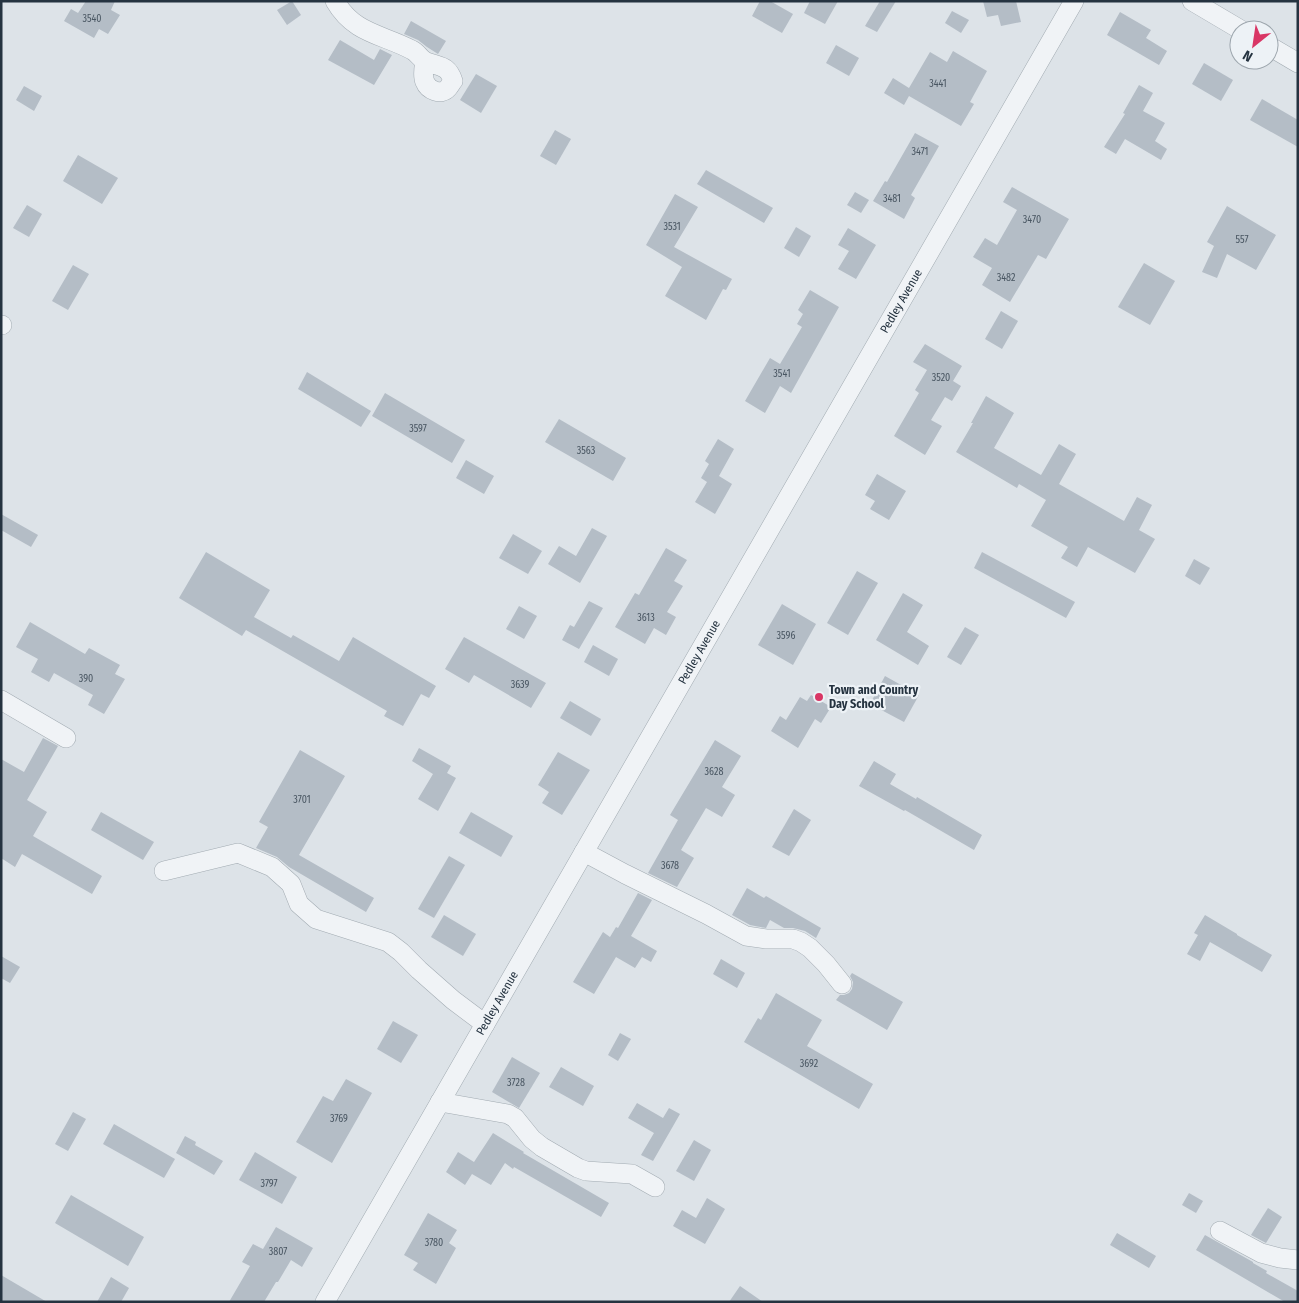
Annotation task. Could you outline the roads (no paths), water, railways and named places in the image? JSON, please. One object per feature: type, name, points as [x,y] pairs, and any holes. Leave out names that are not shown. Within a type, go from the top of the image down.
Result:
[{"type":"street","points":[[336,1],[342,12],[352,22],[364,30],[414,51],[425,62]]},
{"type":"street","name":"Pedley Avenue","points":[[325,1302],[1074,1]]},
{"type":"street","points":[[1192,1],[1229,23]]},
{"type":"street","points":[[1279,52],[1298,63]]},
{"type":"street","points":[[1,700],[66,738]]},
{"type":"street","points":[[584,852],[746,936],[766,939],[792,939],[800,942],[818,956],[842,984]]},
{"type":"street","points":[[164,871],[238,853],[272,867],[291,884],[299,904],[316,919],[388,942],[453,1000],[485,1024]]},
{"type":"street","points":[[440,1102],[508,1114],[516,1118],[532,1139],[542,1147],[578,1168],[586,1171],[632,1174],[655,1187]]},
{"type":"street","points":[[1220,1231],[1261,1253],[1298,1260]]},
{"type":"place","name":"Town and Country Day School","points":[[819,697]]}]
